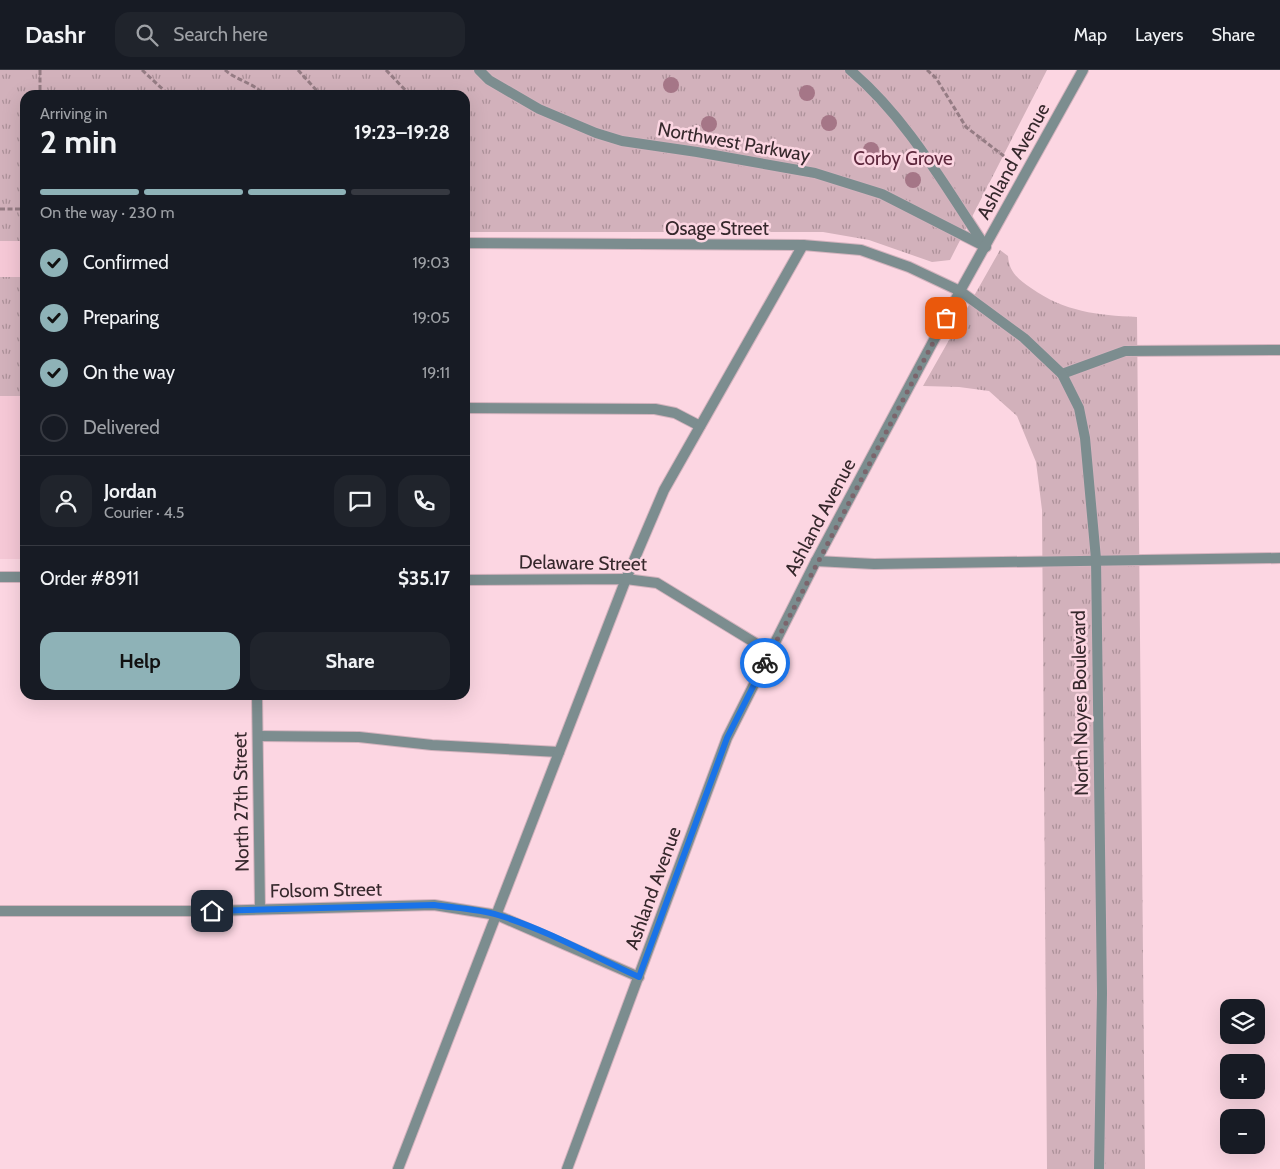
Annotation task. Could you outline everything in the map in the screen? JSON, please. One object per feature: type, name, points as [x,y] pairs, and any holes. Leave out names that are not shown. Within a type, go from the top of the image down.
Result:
[{"type":"street","name":"Northwest Parkway","points":[[479,70],[489,80],[539,109],[596,134],[622,141],[724,156],[814,173],[882,194],[986,247]]},
{"type":"street","points":[[850,70],[871,88],[903,126],[986,247]]},
{"type":"street","name":"Ashland Avenue","points":[[567,1169],[727,738],[816,561],[960,291],[1083,70]]},
{"type":"street","name":"Osage Street","points":[[470,243],[803,245],[861,250],[909,267],[960,291]]},
{"type":"street","points":[[398,1169],[626,579],[664,490],[803,245]]},
{"type":"street","name":"North Noyes Boulevard","points":[[960,291],[1024,338],[1062,374],[1079,408],[1085,438],[1096,559],[1102,993],[1099,1169]]},
{"type":"street","points":[[1062,374],[1125,351],[1280,350]]},
{"type":"street","points":[[470,408],[655,410],[675,412],[700,426]]},
{"type":"street","points":[[816,561],[874,564],[1096,559],[1280,558]]},
{"type":"street","points":[[0,577],[20,577]]},
{"type":"street","name":"Delaware Street","points":[[470,580],[626,579],[657,583],[770,652]]},
{"type":"street","name":"North 27th Street","points":[[257,700],[260,910]]},
{"type":"street","points":[[258,736],[359,737],[432,745],[559,752]]},
{"type":"street","name":"Folsom Street","points":[[0,911],[260,910],[434,905],[497,915],[639,977]]},
{"type":"path","points":[[40,70],[40,90]]},
{"type":"path","points":[[142,70],[164,90]]},
{"type":"path","points":[[225,70],[235,79],[261,90]]},
{"type":"path","points":[[298,70],[316,90]]},
{"type":"path","points":[[386,70],[405,90]]},
{"type":"path","points":[[927,70],[936,78],[966,127],[1027,172]]},
{"type":"path","points":[[0,209],[20,209]]},
{"type":"shaded area","points":[[0,241],[20,241],[20,559],[0,559]]},
{"type":"green space","name":"Corby Grove","points":[[0,70],[1047,70],[950,260],[932,262],[869,240],[823,232],[470,232],[470,90],[20,90],[20,241],[0,241]]},
{"type":"green space","points":[[1000,250],[1008,256],[1012,271],[1018,278],[1031,288],[1056,302],[1082,311],[1137,317],[1145,1169],[1047,1169],[1042,510],[1036,462],[1017,416],[989,391],[959,387],[923,386]]},
{"type":"green space","points":[[0,277],[20,277],[20,396],[0,396]]},
{"type":"way so far","points":[[765,663],[816,561],[946,318]]},
{"type":"route","points":[[212,911],[434,905],[467,909],[497,915],[528,926],[639,977],[727,738],[765,663]]}]
